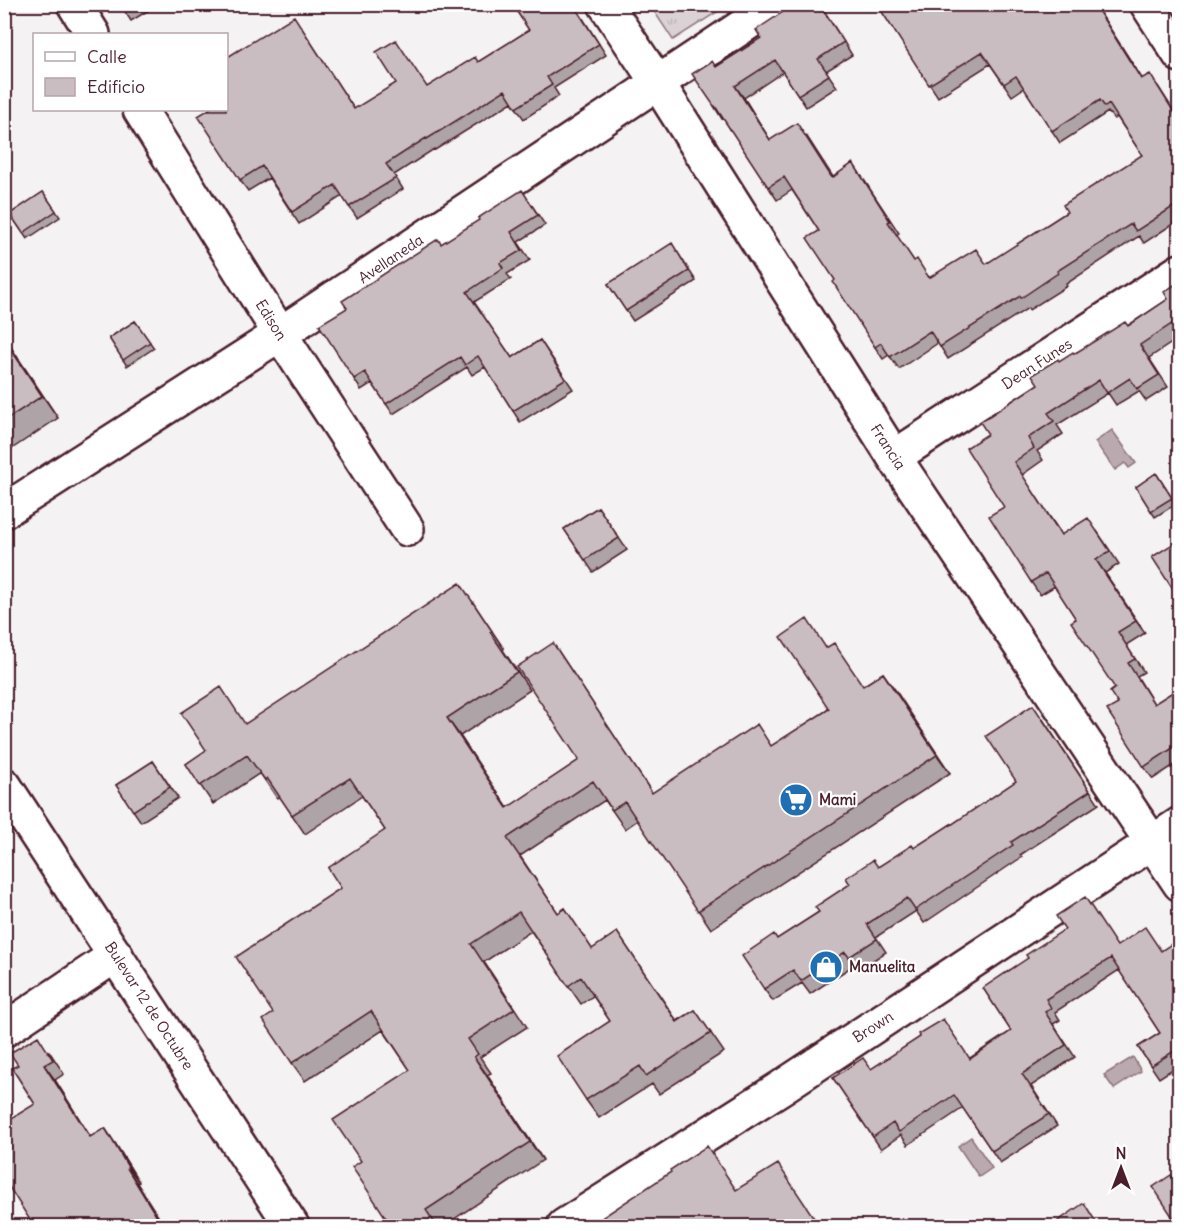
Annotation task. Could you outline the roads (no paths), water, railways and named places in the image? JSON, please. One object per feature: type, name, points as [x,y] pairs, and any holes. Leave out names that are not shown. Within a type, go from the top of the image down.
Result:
[{"type":"main road","points":[[74,4],[92,33]]},
{"type":"main road","name":"Francia","points":[[605,4],[657,82],[894,458],[1179,884]]},
{"type":"main road","name":"Avellaneda","points":[[4,511],[280,334],[776,4]]},
{"type":"main road","points":[[1147,4],[1179,55]]},
{"type":"main road","name":"Edison","points":[[141,111],[280,334],[407,529]]},
{"type":"main road","name":"Dean Funes","points":[[894,458],[1179,271]]},
{"type":"main road","name":"Bulevar 12 de Octubre","points":[[4,785],[292,1227]]},
{"type":"main road","name":"Brown","points":[[564,1227],[782,1087],[1179,824]]},
{"type":"main road","points":[[4,1030],[116,955]]},
{"type":"place","name":"Mami","points":[[796,800]]},
{"type":"place","name":"Manuelita","points":[[826,967]]}]
